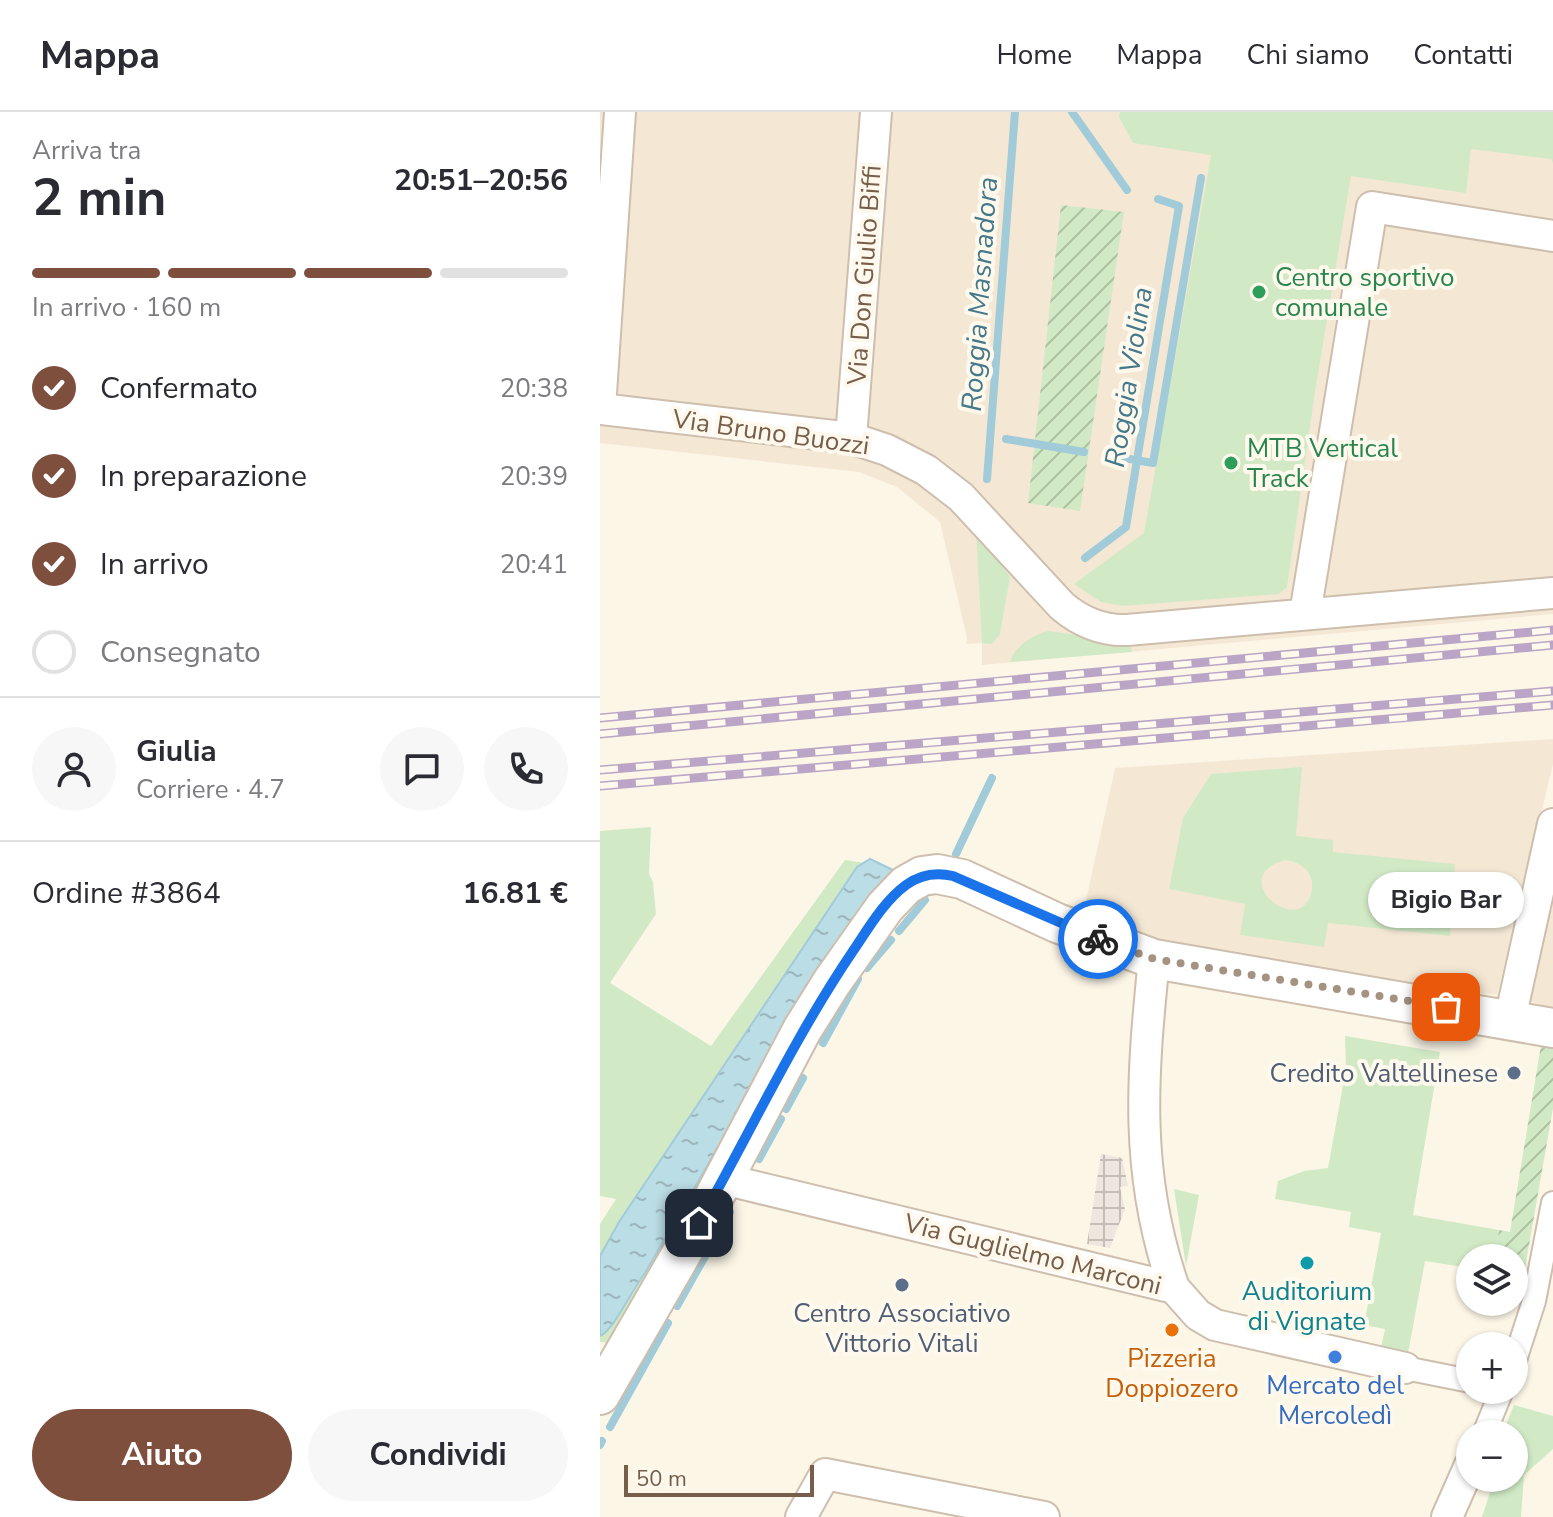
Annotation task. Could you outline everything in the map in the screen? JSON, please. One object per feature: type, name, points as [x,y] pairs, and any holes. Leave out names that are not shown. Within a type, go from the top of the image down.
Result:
[{"type":"street","points":[[600,409],[620,112]]},
{"type":"street","name":"Via Don Giulio Biffi","points":[[851,438],[876,112]]},
{"type":"street","points":[[1305,614],[1372,207],[1553,236]]},
{"type":"street","name":"Via Bruno Buozzi","points":[[600,409],[851,438],[901,456],[944,482],[971,507],[1062,606],[1088,623],[1111,630],[1553,593]]},
{"type":"street","points":[[1510,1019],[1553,824]]},
{"type":"street","points":[[600,1395],[723,1179],[802,1030],[885,907],[906,885],[922,876],[944,874],[962,879],[1057,923],[1154,959],[1553,1028]]},
{"type":"street","points":[[1154,959],[1142,1095],[1145,1150],[1155,1222],[1174,1288]]},
{"type":"street","name":"Via Guglielmo Marconi","points":[[723,1179],[1174,1288],[1198,1315],[1215,1325],[1456,1378]]},
{"type":"street","points":[[1524,1332],[1534,1301],[1553,1203]]},
{"type":"street","points":[[801,1517],[825,1474],[1044,1517]]},
{"type":"street","points":[[1447,1517],[1458,1492]]},
{"type":"shaded area","points":[[600,112],[1553,112],[1553,614],[982,665],[982,643],[966,644],[940,522],[897,487],[859,472],[600,443]]},
{"type":"shaded area","points":[[1553,739],[1553,764],[1497,995],[1160,959],[1085,905],[1115,768]]},
{"type":"shaded area","points":[[1553,890],[1553,1009],[1525,999]]},
{"type":"shaded area","points":[[1101,1154],[1122,1158],[1128,1186],[1120,1187],[1125,1209],[1110,1248],[1087,1244]]},
{"type":"green space","name":"Centro sportivo comunale","points":[[1120,112],[1553,112],[1553,163],[1551,159],[1471,149],[1466,193],[1351,176],[1287,587],[1279,594],[1123,606],[1101,602],[1074,584],[1144,533],[1211,155],[1133,143],[1119,117]]},
{"type":"green space","points":[[1061,205],[1124,212],[1080,511],[1028,503]]},
{"type":"green space","points":[[976,531],[1010,577],[1000,634],[992,644],[982,643]]},
{"type":"green space","points":[[1048,631],[1130,642],[1132,652],[1010,662],[1025,642]]},
{"type":"green space","points":[[1302,767],[1296,836],[1333,840],[1333,852],[1455,864],[1450,936],[1328,923],[1324,947],[1240,935],[1245,904],[1169,889],[1183,818],[1211,774]],"holes":[[[1285,860],[1309,873],[1312,883],[1306,904],[1295,910],[1283,908],[1272,901],[1264,891],[1262,879],[1268,868]]]},
{"type":"green space","points":[[651,827],[649,874],[653,882],[656,914],[610,983],[711,1046],[845,860],[872,864],[894,873],[618,1344],[600,1342],[600,1224],[616,1199],[600,1196],[600,831]]},
{"type":"green space","points":[[1345,1036],[1440,1052],[1413,1215],[1499,1230],[1496,1244],[1456,1244],[1456,1266],[1425,1261],[1407,1359],[1380,1353],[1385,1329],[1364,1325],[1381,1233],[1349,1227],[1351,1212],[1275,1199],[1278,1181],[1304,1171],[1328,1168],[1346,1069]]},
{"type":"green space","points":[[1541,1045],[1553,1047],[1553,1108],[1528,1251],[1528,1244],[1496,1244],[1499,1230],[1510,1232]]},
{"type":"green space","points":[[1174,1189],[1199,1195],[1186,1266]]},
{"type":"green space","points":[[1514,1405],[1553,1416],[1553,1449],[1528,1471],[1528,1420],[1508,1420]]},
{"type":"green space","points":[[1490,1492],[1523,1492],[1521,1517],[1482,1517]]},
{"type":"water","points":[[870,859],[893,870],[815,980],[645,1273],[617,1317],[600,1336],[600,1256],[619,1222],[857,867]]},
{"type":"waterway","name":"Roggia Masnadora","points":[[987,479],[1015,112]]},
{"type":"waterway","name":"Roggia Violina","points":[[1072,112],[1127,190]]},
{"type":"waterway","points":[[1118,457],[1153,463],[1201,178]]},
{"type":"waterway","name":"Roggia Violina","points":[[1085,558],[1126,527],[1179,206],[1158,199]]},
{"type":"waterway","points":[[1006,439],[1084,452]]},
{"type":"waterway","name":"Roggia Violina","points":[[956,854],[992,778]]},
{"type":"waterway","name":"Roggia Violina","points":[[899,931],[925,900]]},
{"type":"waterway","name":"Roggia Violina","points":[[867,968],[891,940]]},
{"type":"waterway","name":"Roggia Violina","points":[[823,1043],[858,979]]},
{"type":"waterway","name":"Roggia Violina","points":[[786,1109],[803,1078]]},
{"type":"waterway","name":"Roggia Violina","points":[[759,1159],[781,1119]]},
{"type":"waterway","name":"Roggia Violina","points":[[677,1306],[730,1212]]},
{"type":"waterway","name":"Roggia Violina","points":[[610,1427],[668,1323]]},
{"type":"waterway","name":"Roggia Violina","points":[[600,1445],[602,1441]]},
{"type":"railway","points":[[600,718],[1553,630]]},
{"type":"railway","points":[[600,734],[1553,645]]},
{"type":"railway","points":[[600,770],[1553,691]]},
{"type":"railway","points":[[600,786],[1553,705]]},
{"type":"way so far","points":[[1098,939],[1154,959],[1446,1007]]},
{"type":"place","name":"Centro sportivo comunale","points":[[1259,292]]},
{"type":"place","name":"MTB Vertical Track","points":[[1231,463]]},
{"type":"place","name":"Bigio Bar","points":[[1446,1007]]},
{"type":"place","name":"Credito Valtellinese","points":[[1514,1073]]},
{"type":"place","name":"Auditorium di Vignate","points":[[1307,1263]]},
{"type":"place","name":"Centro Associativo Vittorio Vitali","points":[[902,1285]]},
{"type":"place","name":"Pizzeria Doppiozero","points":[[1172,1330]]},
{"type":"place","name":"Mercato del Mercoledì","points":[[1335,1357]]},
{"type":"route","points":[[699,1223],[802,1030],[856,947],[885,907],[906,885],[928,874],[953,876],[1098,939]]}]
